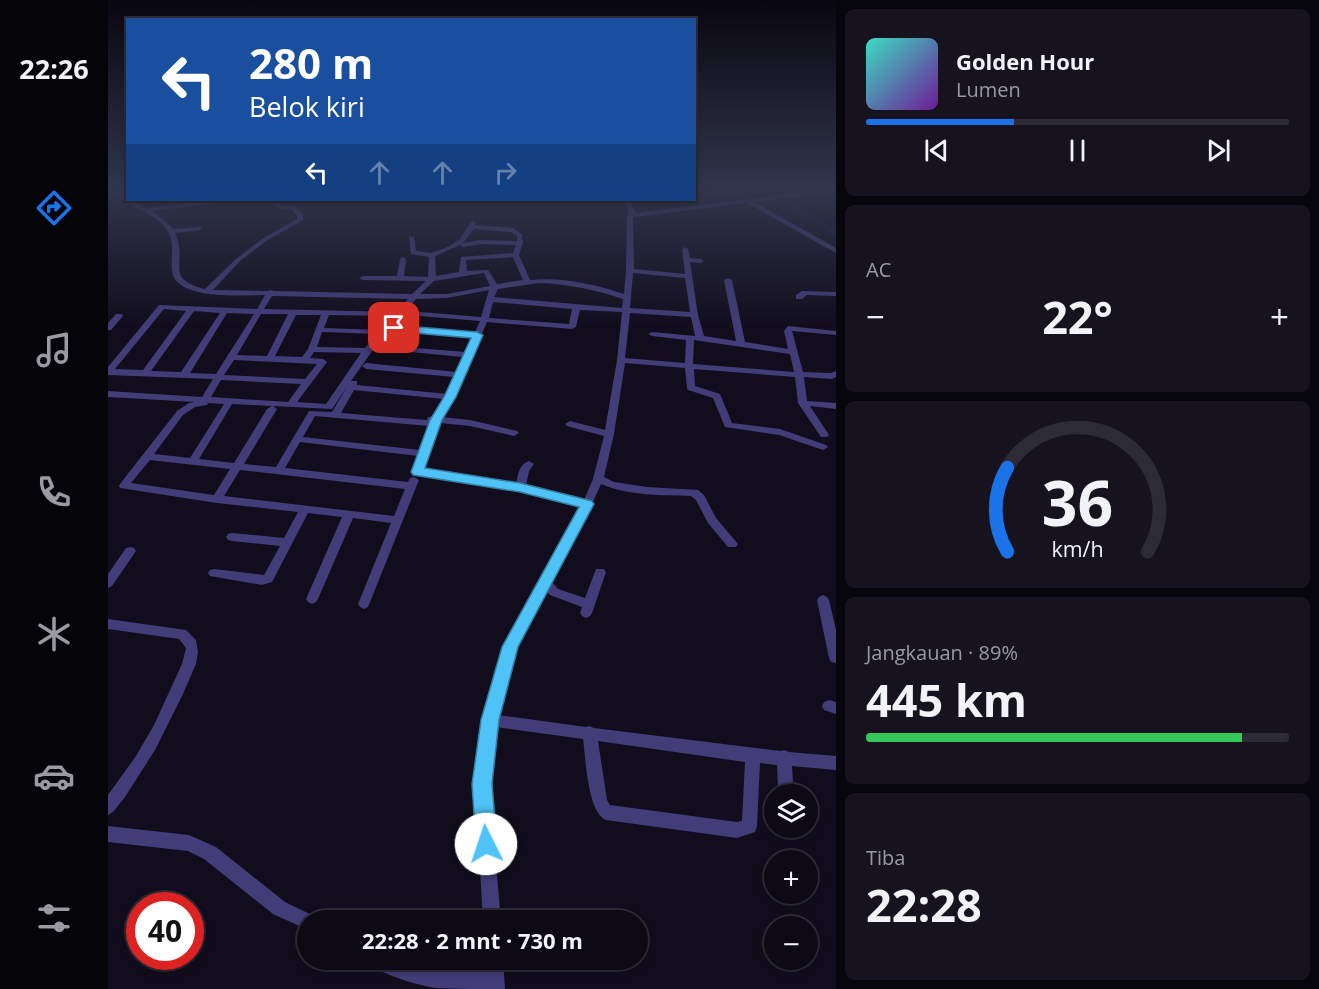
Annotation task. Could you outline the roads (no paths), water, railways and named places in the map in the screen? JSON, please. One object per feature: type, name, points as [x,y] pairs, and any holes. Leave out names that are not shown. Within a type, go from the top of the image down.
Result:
[{"type":"street","points":[[172,234],[177,249],[174,271],[180,282],[194,289],[207,291],[452,296],[493,292],[527,282],[583,286],[627,298]]},
{"type":"street","points":[[207,291],[238,260],[275,234]]},
{"type":"street","points":[[463,274],[462,245],[467,234]]},
{"type":"street","points":[[519,234],[520,243],[516,255],[527,282]]},
{"type":"street","points":[[491,910],[482,784],[490,720],[510,647],[546,583],[598,479],[609,434],[621,360],[630,271],[630,234]]},
{"type":"street","points":[[806,234],[836,251]]},
{"type":"street","points":[[411,237],[413,253],[432,255],[462,245],[481,242],[520,243]]},
{"type":"street","points":[[685,249],[694,315],[700,338]]},
{"type":"street","points":[[108,404],[112,394],[329,407],[383,332],[432,279],[432,255]]},
{"type":"street","points":[[463,258],[516,255]]},
{"type":"street","points":[[400,278],[403,259]]},
{"type":"street","points":[[688,260],[701,261]]},
{"type":"street","points":[[363,278],[432,279],[486,271],[493,292],[485,318],[460,375],[435,422],[364,604]]},
{"type":"street","points":[[630,271],[688,276]]},
{"type":"street","points":[[728,280],[741,344]]},
{"type":"street","points":[[205,399],[271,292]]},
{"type":"street","points":[[493,292],[576,307],[694,315]]},
{"type":"street","points":[[798,297],[805,293],[836,294]]},
{"type":"street","points":[[571,337],[576,307]]},
{"type":"street","points":[[108,371],[159,308],[403,313],[572,327]]},
{"type":"street","points":[[145,373],[191,309]]},
{"type":"street","points":[[184,375],[225,311]]},
{"type":"street","points":[[270,358],[293,312]]},
{"type":"street","points":[[304,360],[312,349],[326,312]]},
{"type":"street","points":[[337,413],[351,387],[403,313]]},
{"type":"street","points":[[108,328],[119,316]]},
{"type":"street","points":[[394,328],[477,335]]},
{"type":"street","points":[[824,435],[803,403],[789,329],[836,333]]},
{"type":"street","points":[[319,330],[383,332]]},
{"type":"street","points":[[652,334],[700,338],[793,352]]},
{"type":"street","points":[[690,338],[690,386],[694,390],[717,396],[728,425],[780,432],[822,447]]},
{"type":"street","points":[[379,347],[468,355]]},
{"type":"street","points":[[312,349],[368,351]]},
{"type":"street","points":[[290,405],[333,350]]},
{"type":"street","points":[[233,357],[323,362]]},
{"type":"street","points":[[621,360],[799,375],[832,376],[836,374]]},
{"type":"street","points":[[366,366],[460,375]]},
{"type":"street","points":[[108,371],[308,382]]},
{"type":"street","points":[[351,387],[450,397]]},
{"type":"street","points":[[397,520],[125,487],[125,483],[186,408],[203,403],[312,413],[470,423],[514,433]]},
{"type":"street","points":[[803,403],[836,406]]},
{"type":"street","points":[[193,460],[228,405]]},
{"type":"street","points":[[217,499],[272,409]]},
{"type":"street","points":[[280,469],[312,413]]},
{"type":"street","points":[[570,424],[609,434]]},
{"type":"street","points":[[298,439],[423,453]]},
{"type":"street","points":[[146,456],[280,469],[411,486]]},
{"type":"street","points":[[520,488],[524,470],[529,464]]},
{"type":"street","points":[[417,472],[520,488],[587,504]]},
{"type":"street","points":[[598,479],[612,485],[647,491],[694,493],[700,498],[711,520],[732,543]]},
{"type":"street","points":[[214,573],[266,580],[305,509]]},
{"type":"street","points":[[312,599],[349,514]]},
{"type":"street","points":[[232,537],[288,543]]},
{"type":"street","points":[[108,584],[130,551]]},
{"type":"street","points":[[546,583],[554,592],[587,609],[600,572]]},
{"type":"street","points":[[823,600],[836,658]]},
{"type":"street","points":[[108,624],[182,634],[190,641],[192,648],[190,660],[163,724],[137,768],[108,807]]},
{"type":"street","points":[[490,720],[753,756],[836,763]]},
{"type":"street","points":[[590,732],[600,803],[606,812],[737,830],[746,828],[751,822],[753,756]]},
{"type":"street","points":[[784,757],[786,784]]},
{"type":"street","points":[[108,834],[189,843],[210,853],[279,908],[297,917]]},
{"type":"street","points":[[398,970],[412,976],[447,982],[496,985],[495,970]]}]
